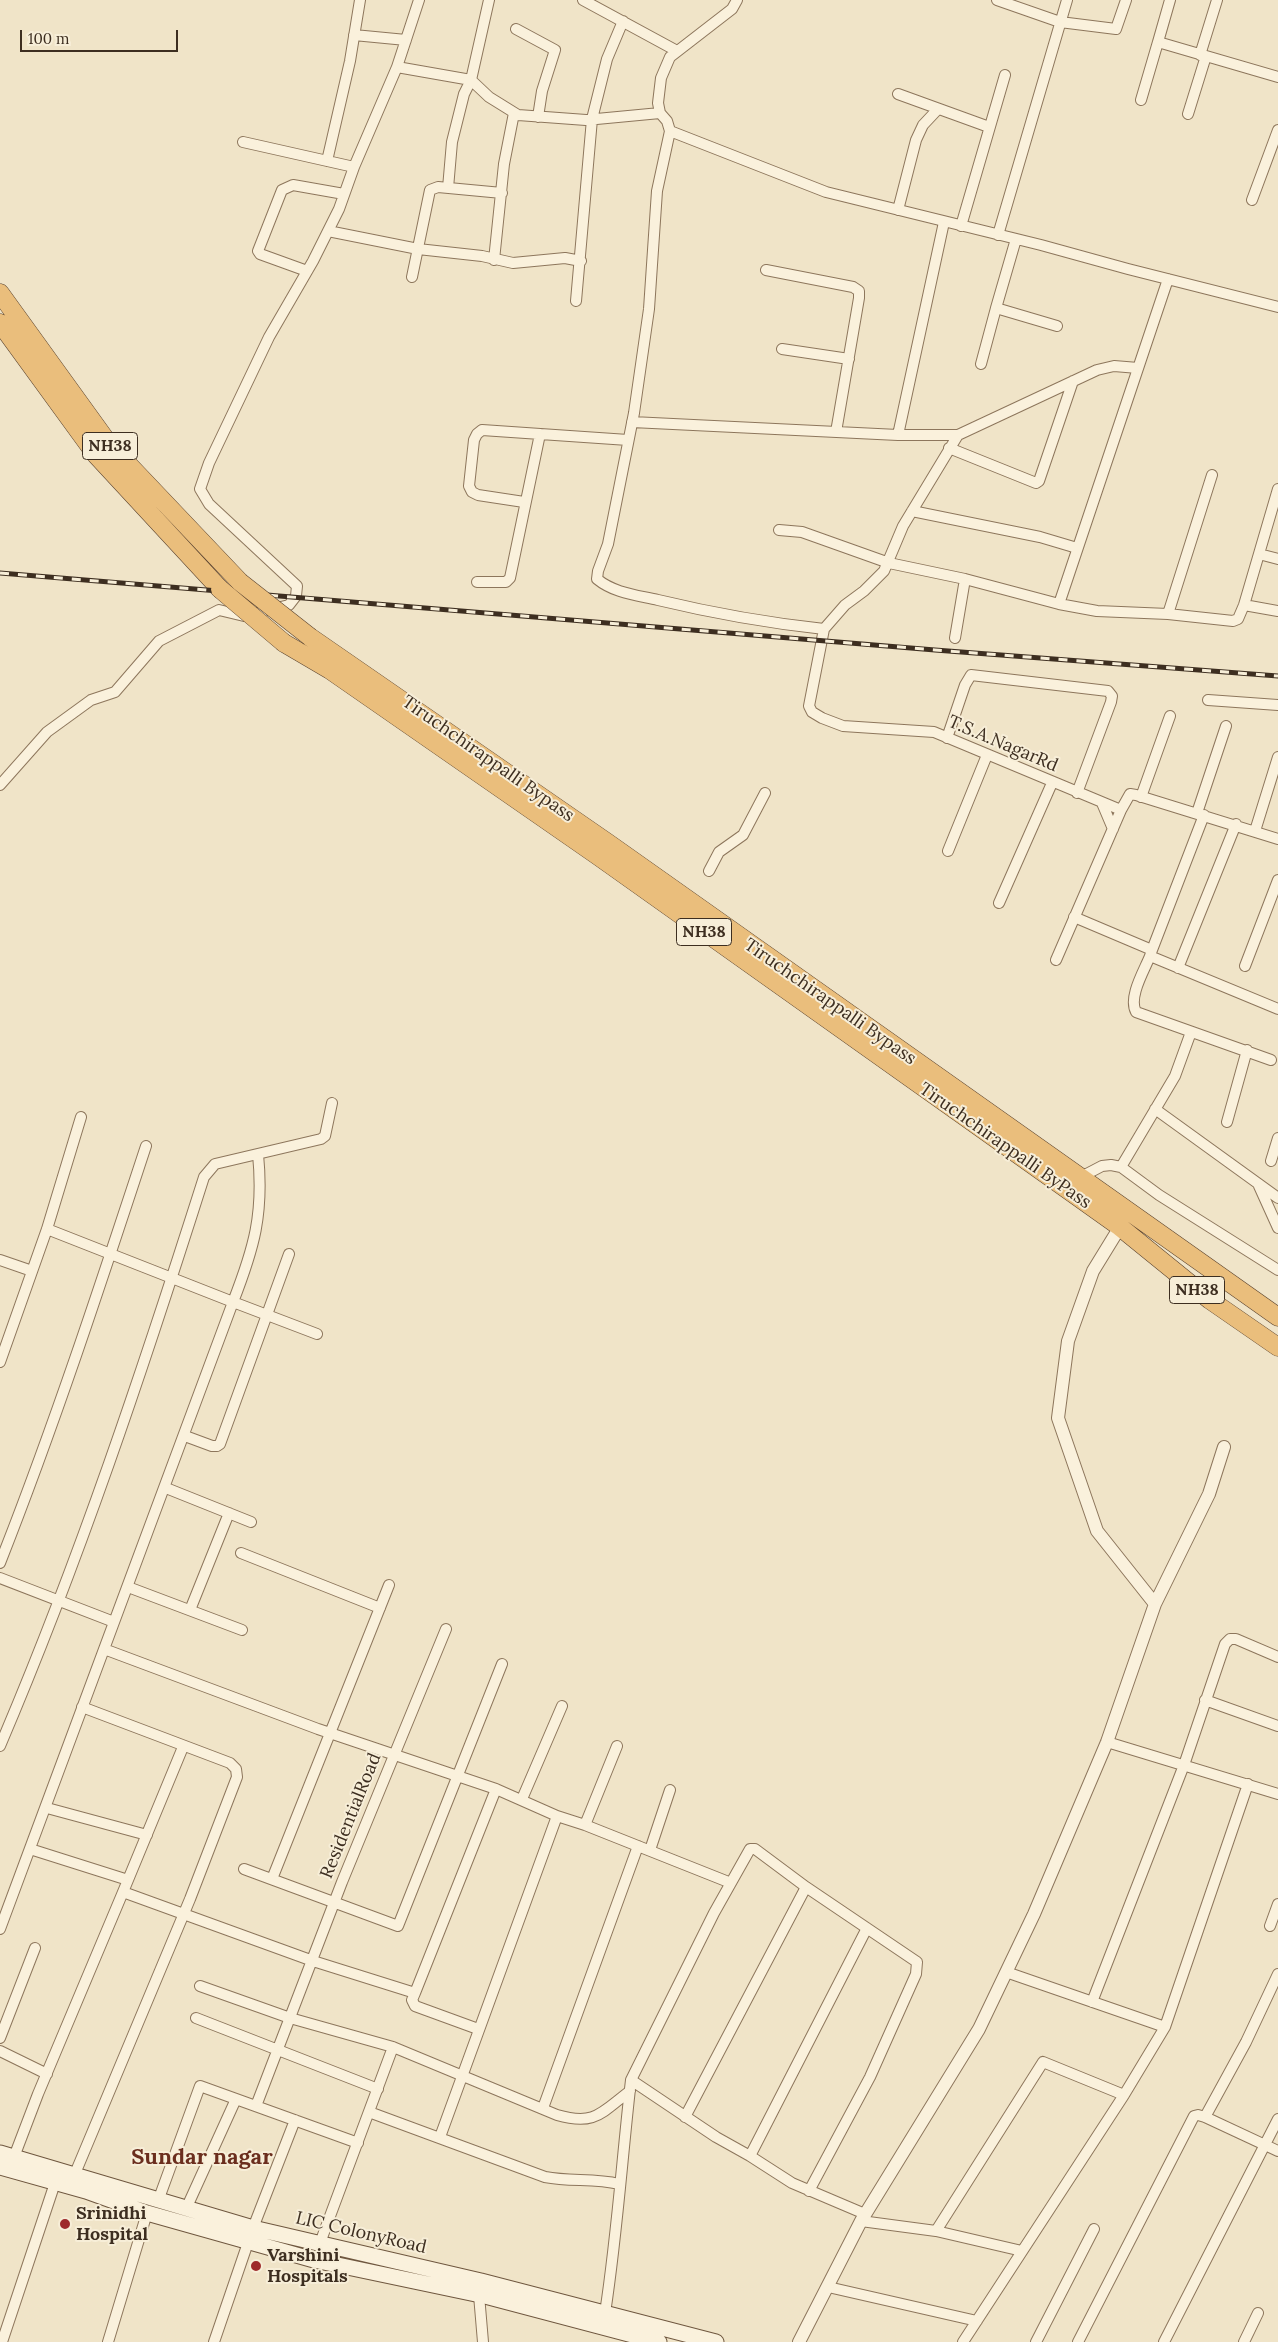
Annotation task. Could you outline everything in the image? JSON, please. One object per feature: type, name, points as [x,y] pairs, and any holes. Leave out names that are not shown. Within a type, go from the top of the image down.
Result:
[{"type":"highway","name":"Tiruchchirappalli Bypass","points":[[0,293],[109,444],[240,582],[310,637],[608,843],[1278,1317]]},
{"type":"highway","name":"Tiruchchirappalli ByPass","points":[[0,323],[96,455],[220,589],[284,644],[330,670],[598,856],[1120,1227],[1210,1300],[1278,1347]]},
{"type":"highway","points":[[1137,1218],[1139,1234],[1202,1286],[1210,1300]]},
{"type":"main road","name":"LIC ColonyRoad","points":[[7,2155],[186,2210],[314,2260],[480,2288],[605,2313],[716,2342]]},
{"type":"main road","name":"LIC ColonyRoad","points":[[0,2167],[86,2191],[147,2212],[251,2234],[320,2243],[480,2288],[659,2342]]},
{"type":"street","points":[[327,160],[360,0]]},
{"type":"street","points":[[0,785],[47,732],[91,700],[116,692],[159,641],[219,610],[244,616],[289,605],[296,596],[298,586],[209,504],[200,489],[209,464],[269,337],[328,231],[397,67],[419,0]]},
{"type":"street","points":[[448,188],[452,142],[464,94],[471,80],[489,0]]},
{"type":"street","points":[[583,0],[677,51]]},
{"type":"street","points":[[737,0],[732,9],[670,57],[661,78],[658,103],[660,114],[666,120],[670,131],[657,191],[649,309],[632,422],[608,544],[597,579],[608,588],[688,608],[774,623],[824,629]]},
{"type":"street","points":[[997,0],[1060,22],[1116,29],[1126,0]]},
{"type":"street","points":[[998,234],[1067,0]]},
{"type":"street","points":[[1141,100],[1170,0]]},
{"type":"street","points":[[1188,114],[1218,0]]},
{"type":"street","points":[[576,301],[592,119],[607,59],[622,22]]},
{"type":"street","points":[[516,29],[555,50],[542,91],[538,117]]},
{"type":"street","points":[[354,35],[406,40]]},
{"type":"street","points":[[1158,42],[1278,78]]},
{"type":"street","points":[[397,67],[471,80],[489,96],[518,115],[592,119],[660,114]]},
{"type":"street","points":[[961,226],[1004,74]]},
{"type":"street","points":[[898,94],[989,127]]},
{"type":"street","points":[[898,210],[916,140],[923,124],[938,109]]},
{"type":"street","points":[[494,260],[504,164],[514,113]]},
{"type":"street","points":[[1252,200],[1278,130]]},
{"type":"street","points":[[670,131],[826,192],[998,234],[1168,279],[1277,304]]},
{"type":"street","points":[[243,142],[354,166]]},
{"type":"street","points":[[307,271],[260,254],[258,251],[282,190],[294,185],[344,194]]},
{"type":"street","points":[[412,277],[430,190],[438,187],[502,193]]},
{"type":"street","points":[[898,435],[944,222]]},
{"type":"street","points":[[328,231],[418,249],[482,256],[514,263],[565,258],[581,261]]},
{"type":"street","points":[[982,364],[1016,239]]},
{"type":"street","points":[[766,270],[852,286],[859,291],[836,432]]},
{"type":"street","points":[[1059,604],[1168,279]]},
{"type":"street","points":[[996,308],[1056,326]]},
{"type":"street","points":[[782,349],[849,359]]},
{"type":"street","points":[[632,422],[898,435],[958,435],[1106,367],[1138,368]]},
{"type":"street","points":[[949,448],[1022,479],[1036,483],[1039,481],[1073,381]]},
{"type":"street","points":[[524,502],[478,495],[472,492],[469,486],[474,440],[482,430],[628,440]]},
{"type":"street","points":[[477,582],[500,583],[506,582],[510,578],[524,502],[540,434]]},
{"type":"street","name":"T.S.A.NagarRd","points":[[958,435],[902,526],[884,570],[864,591],[845,605],[824,629],[808,706],[812,712],[843,726],[934,732],[1052,783],[1121,810]]},
{"type":"street","points":[[1168,614],[1212,474]]},
{"type":"street","points":[[779,530],[802,532],[888,563],[965,579],[1059,604],[1097,611],[1168,614],[1233,621],[1238,619],[1244,605],[1278,489]]},
{"type":"street","points":[[912,511],[1040,538],[1077,548]]},
{"type":"street","points":[[1259,554],[1278,559]]},
{"type":"street","points":[[955,638],[965,579]]},
{"type":"street","points":[[1244,605],[1278,611]]},
{"type":"street","points":[[947,738],[965,685],[971,675],[1108,691],[1112,696],[1111,702],[1077,793]]},
{"type":"street","points":[[1208,700],[1278,705]]},
{"type":"street","points":[[1141,797],[1170,716]]},
{"type":"street","points":[[1226,726],[1201,814],[1134,998],[1133,1006],[1136,1012],[1271,1060]]},
{"type":"street","points":[[948,851],[987,755]]},
{"type":"street","points":[[1255,831],[1278,757]]},
{"type":"street","points":[[999,903],[1052,783]]},
{"type":"street","points":[[709,871],[719,852],[743,835],[765,793]]},
{"type":"street","points":[[1056,960],[1121,810],[1130,794],[1236,824],[1278,839]]},
{"type":"street","points":[[1102,803],[1113,829]]},
{"type":"street","points":[[1178,968],[1236,824]]},
{"type":"street","points":[[1245,966],[1278,880]]},
{"type":"street","points":[[1074,918],[1151,953],[1178,968],[1278,1009]]},
{"type":"street","points":[[1121,1167],[1175,1076],[1190,1032]]},
{"type":"street","points":[[1227,1122],[1247,1050]]},
{"type":"street","points":[[0,1746],[30,1676],[87,1526],[172,1278],[204,1177],[215,1164],[321,1139],[326,1136],[332,1103]]},
{"type":"street","points":[[1155,1109],[1278,1198]]},
{"type":"street","points":[[0,1362],[47,1229],[81,1117]]},
{"type":"street","points":[[1271,1161],[1278,1138]]},
{"type":"street","points":[[0,1562],[28,1490],[146,1146]]},
{"type":"street","name":"Tiruchchirappalli Bypass","points":[[1044,1153],[1053,1168],[1117,1213],[1120,1227]]},
{"type":"street","points":[[0,1929],[47,1808],[82,1707],[166,1488],[250,1259],[257,1230],[261,1194],[258,1154]]},
{"type":"street","points":[[1079,1178],[1102,1166],[1111,1164],[1121,1167],[1159,1195],[1278,1270]]},
{"type":"street","points":[[1258,1184],[1278,1228]]},
{"type":"street","points":[[1120,1227],[1093,1271],[1068,1341],[1058,1418],[1097,1531],[1155,1604]]},
{"type":"street","points":[[47,1229],[317,1334]]},
{"type":"street","points":[[185,1436],[212,1446],[220,1444],[289,1254]]},
{"type":"street","points":[[0,1260],[32,1272]]},
{"type":"street","points":[[803,2341],[863,2218],[979,2029],[1034,1914],[1107,1742],[1155,1604],[1209,1494],[1224,1447]]},
{"type":"street","points":[[166,1488],[251,1522]]},
{"type":"street","points":[[190,1610],[229,1513]]},
{"type":"street","points":[[241,1553],[380,1608]]},
{"type":"street","points":[[0,1578],[114,1622]]},
{"type":"street","points":[[272,1879],[389,1585]]},
{"type":"street","points":[[128,1587],[242,1630]]},
{"type":"street","name":"ResidentialRoad","points":[[256,2106],[334,1902],[446,1629]]},
{"type":"street","points":[[1092,2002],[1184,1765],[1225,1644],[1230,1639],[1236,1639],[1278,1657]]},
{"type":"street","points":[[104,1649],[330,1733],[496,1789],[557,1816],[650,1850],[731,1883]]},
{"type":"street","points":[[244,1869],[398,1926],[502,1664]]},
{"type":"street","points":[[1205,1700],[1278,1726]]},
{"type":"street","points":[[522,1800],[562,1706]]},
{"type":"street","points":[[74,2176],[184,1914],[237,1777],[236,1769],[230,1763],[183,1747],[82,1707]]},
{"type":"street","points":[[1107,1742],[1278,1794]]},
{"type":"street","points":[[585,1825],[617,1746]]},
{"type":"street","points":[[7,2155],[47,2074],[183,1747]]},
{"type":"street","points":[[963,2342],[1124,2095],[1165,2027],[1248,1784]]},
{"type":"street","points":[[478,2029],[415,2006],[412,2000],[496,1789]]},
{"type":"street","points":[[650,1850],[670,1790]]},
{"type":"street","points":[[47,1808],[147,1835]]},
{"type":"street","points":[[440,2137],[557,1816]]},
{"type":"street","points":[[544,2108],[638,1846]]},
{"type":"street","points":[[30,1849],[128,1880]]},
{"type":"street","points":[[605,2313],[613,2262],[619,2184],[631,2080],[714,1913],[750,1849],[755,1849],[806,1887],[917,1962],[918,1969],[870,2077],[809,2192]]},
{"type":"street","points":[[685,2117],[806,1887]]},
{"type":"street","points":[[123,1892],[313,1961],[415,1993]]},
{"type":"street","points":[[1270,1926],[1278,1904]]},
{"type":"street","points":[[750,2156],[867,1928]]},
{"type":"street","points":[[0,2038],[35,1948]]},
{"type":"street","points":[[1006,1972],[1165,2027]]},
{"type":"street","points":[[1205,2117],[1246,2042],[1278,1974]]},
{"type":"street","points":[[200,1986],[290,2018],[393,2048],[558,2115],[576,2120],[593,2118],[630,2091]]},
{"type":"street","points":[[196,2018],[378,2089]]},
{"type":"street","points":[[320,2243],[393,2048]]},
{"type":"street","points":[[0,2051],[47,2074]]},
{"type":"street","points":[[936,2231],[1044,2062],[1124,2095]]},
{"type":"street","points":[[631,2080],[685,2117],[792,2183],[863,2218],[936,2231],[1022,2251]]},
{"type":"street","points":[[158,2201],[200,2086],[358,2143]]},
{"type":"street","points":[[186,2210],[236,2099]]},
{"type":"street","points":[[370,2112],[544,2177],[570,2182],[598,2180],[619,2184]]},
{"type":"street","points":[[1078,2342],[1194,2116],[1205,2117],[1278,2151]]},
{"type":"street","points":[[1164,2342],[1278,2119]]},
{"type":"street","points":[[214,2342],[251,2234],[295,2120]]},
{"type":"street","points":[[2,2342],[55,2183]]},
{"type":"street","points":[[108,2342],[147,2212]]},
{"type":"street","points":[[1036,2342],[1094,2229]]},
{"type":"street","points":[[828,2287],[977,2321]]},
{"type":"street","points":[[480,2288],[483,2342]]},
{"type":"street","points":[[1244,2342],[1258,2313]]},
{"type":"railway","points":[[0,573],[935,650],[1278,676]]},
{"type":"place","name":"Srinidhi Hospital","points":[[65,2224]]},
{"type":"place","name":"Varshini Hospitals","points":[[256,2266]]},
{"type":"district","name":"Sundar nagar","points":[[202,2158]]}]
